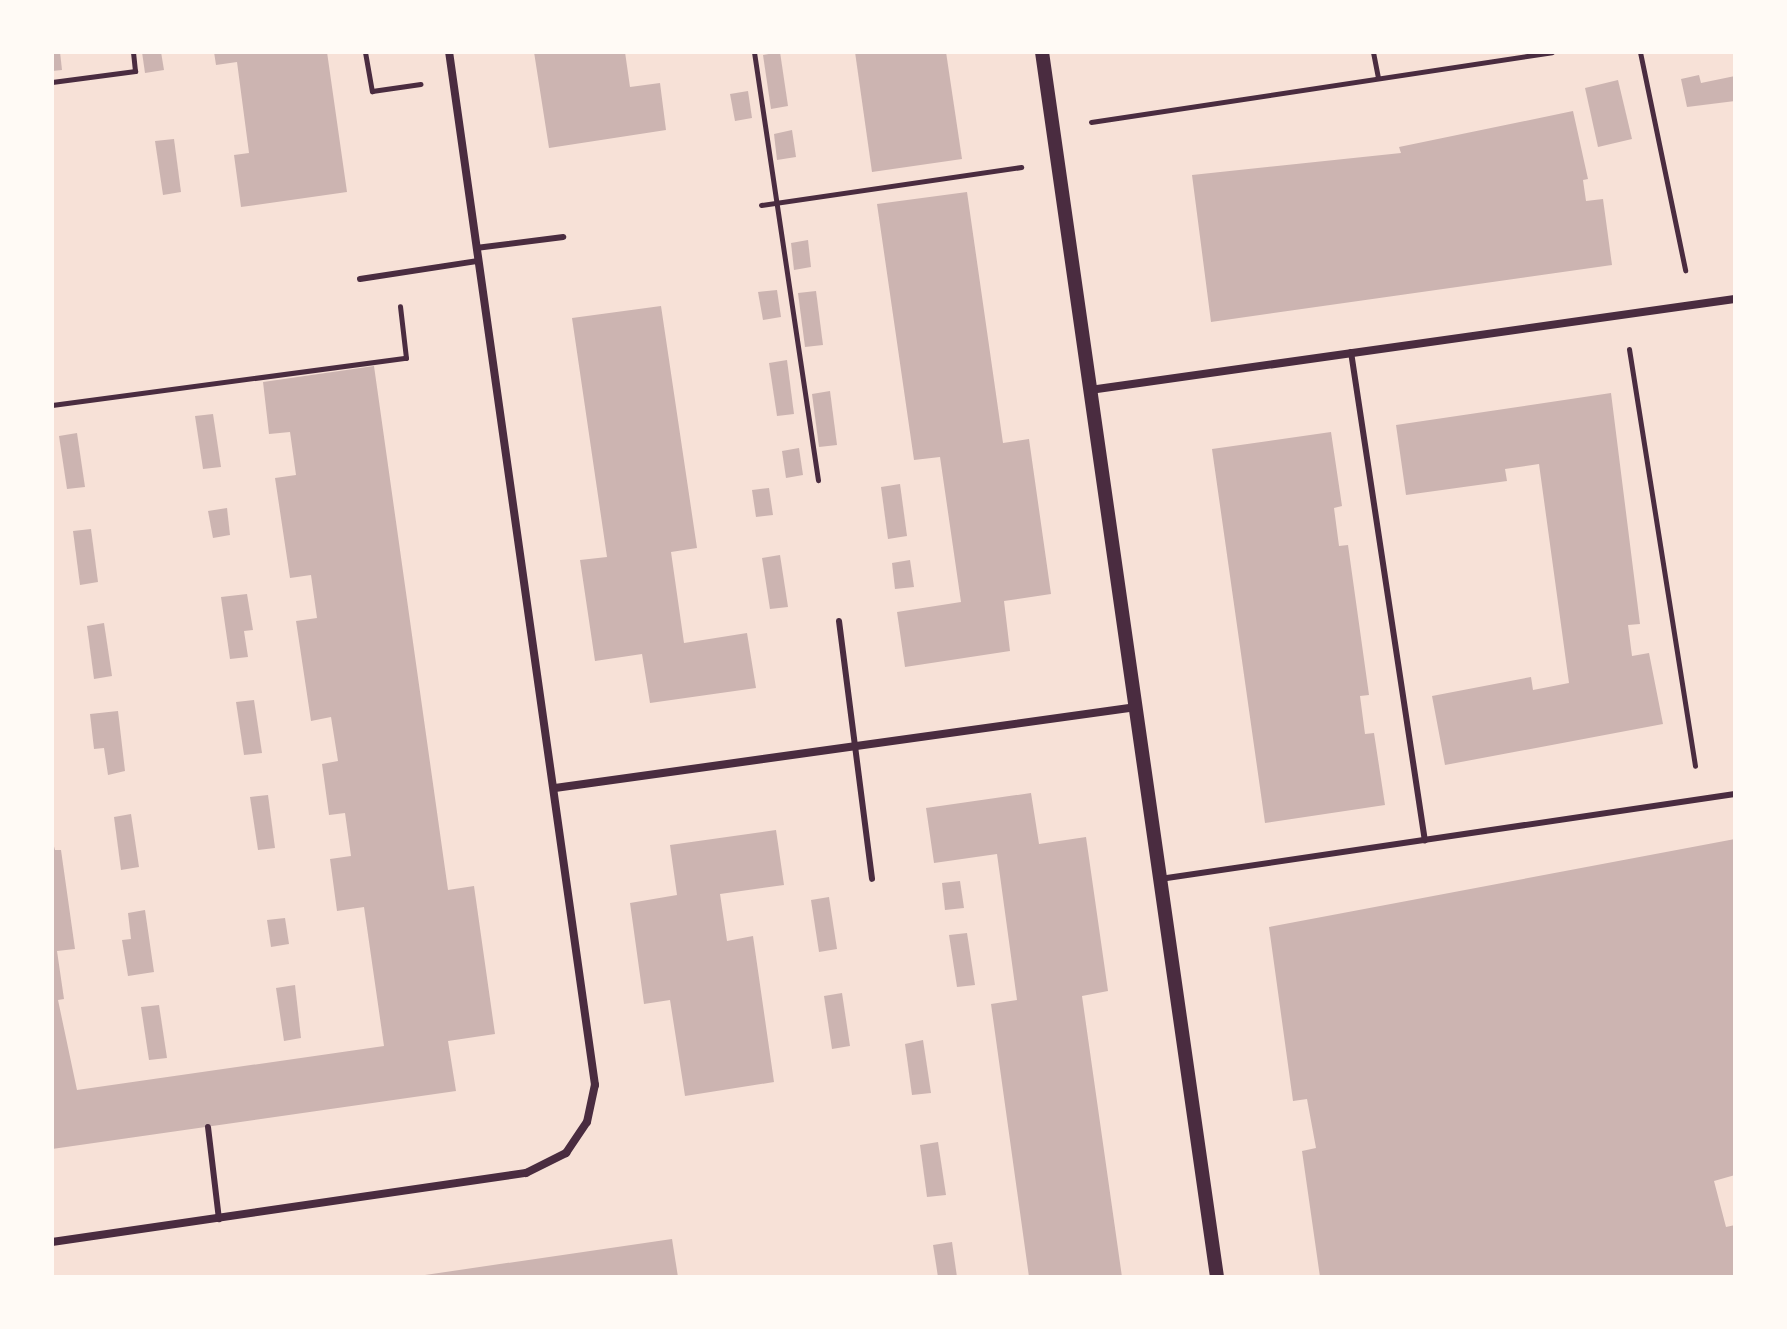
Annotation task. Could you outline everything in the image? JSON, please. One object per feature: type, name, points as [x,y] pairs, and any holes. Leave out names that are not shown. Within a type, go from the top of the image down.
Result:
[{"type":"street","points":[[52,1242],[526,1173],[566,1153],[587,1122],[595,1085],[449,52]]},
{"type":"street","points":[[1042,52],[1217,1277]]},
{"type":"street","points":[[1090,390],[1623,312],[1735,299]]},
{"type":"street","points":[[555,788],[1136,707]]},
{"type":"lane","points":[[476,248],[563,237]]},
{"type":"lane","points":[[360,279],[477,261]]},
{"type":"lane","points":[[1351,352],[1425,840]]},
{"type":"lane","points":[[839,621],[872,879]]},
{"type":"lane","points":[[1160,879],[1735,794]]},
{"type":"lane","points":[[208,1127],[219,1219]]},
{"type":"path","points":[[52,82],[135,71],[133,52]]},
{"type":"path","points":[[365,52],[372,91],[453,79]]},
{"type":"path","points":[[754,52],[818,480]]},
{"type":"path","points":[[1373,52],[1378,78]]},
{"type":"path","points":[[1053,127],[1552,52]]},
{"type":"path","points":[[1640,52],[1692,303]]},
{"type":"path","points":[[761,205],[1058,162]]},
{"type":"path","points":[[52,405],[406,358],[396,274]]},
{"type":"path","points":[[1623,312],[1700,799]]},
{"type":"building","points":[[52,52],[60,52],[62,70],[52,71]]},
{"type":"building","points":[[142,52],[161,52],[164,70],[145,73]]},
{"type":"building","points":[[214,52],[327,52],[347,192],[241,207],[234,155],[249,153],[237,62],[216,65]]},
{"type":"building","points":[[534,52],[625,52],[630,87],[660,83],[666,130],[549,148]]},
{"type":"building","points":[[780,52],[788,106],[771,109],[763,55]]},
{"type":"building","points":[[855,52],[946,52],[962,159],[872,172]]},
{"type":"building","points":[[1699,75],[1701,83],[1735,76],[1735,101],[1687,107],[1681,79]]},
{"type":"building","points":[[1618,80],[1632,139],[1598,147],[1585,88]]},
{"type":"building","points":[[748,91],[752,118],[735,121],[730,94]]},
{"type":"building","points":[[1573,111],[1588,179],[1583,180],[1586,201],[1603,199],[1612,265],[1211,322],[1192,175],[1401,153],[1399,147]]},
{"type":"building","points":[[792,130],[796,157],[777,160],[774,134]]},
{"type":"building","points":[[174,139],[181,192],[163,195],[155,141]]},
{"type":"building","points":[[967,192],[1003,443],[1029,439],[1051,594],[1004,601],[1010,651],[905,667],[897,612],[961,602],[940,457],[914,460],[877,204]]},
{"type":"building","points":[[808,240],[811,267],[794,270],[791,243]]},
{"type":"building","points":[[777,290],[781,317],[763,320],[758,292]]},
{"type":"building","points":[[816,291],[823,345],[805,347],[798,293]]},
{"type":"building","points":[[661,306],[697,548],[671,552],[684,643],[747,633],[756,688],[650,703],[642,654],[595,661],[580,560],[607,557],[572,318]]},
{"type":"building","points":[[787,360],[794,414],[777,416],[769,363]]},
{"type":"building","points":[[374,366],[448,890],[474,886],[495,1034],[448,1041],[456,1091],[52,1149],[52,839],[55,850],[61,850],[75,949],[57,951],[64,999],[58,1000],[77,1090],[384,1046],[364,907],[337,911],[330,859],[351,856],[345,813],[329,815],[322,764],[338,761],[331,717],[311,721],[296,621],[317,618],[311,575],[290,578],[275,478],[296,475],[290,432],[269,434],[263,382]]},
{"type":"building","points":[[830,391],[837,445],[819,447],[812,394]]},
{"type":"building","points":[[1611,393],[1640,624],[1628,625],[1632,656],[1649,653],[1663,724],[1445,765],[1432,696],[1531,677],[1533,690],[1569,683],[1539,464],[1505,469],[1507,481],[1406,495],[1396,425]]},
{"type":"building","points":[[213,414],[221,467],[203,469],[195,416]]},
{"type":"building","points":[[1331,432],[1342,506],[1334,508],[1339,546],[1348,545],[1369,695],[1360,696],[1365,734],[1374,733],[1385,805],[1265,823],[1212,449]]},
{"type":"building","points":[[77,433],[85,487],[67,489],[59,436]]},
{"type":"building","points":[[799,448],[803,475],[786,478],[782,451]]},
{"type":"building","points":[[900,484],[907,536],[888,539],[881,487]]},
{"type":"building","points":[[769,488],[773,515],[756,517],[752,490]]},
{"type":"building","points":[[227,508],[230,535],[213,538],[208,511]]},
{"type":"building","points":[[91,529],[98,582],[80,585],[73,531]]},
{"type":"building","points":[[780,555],[788,607],[770,609],[762,558]]},
{"type":"building","points":[[910,560],[914,587],[895,589],[892,563]]},
{"type":"building","points":[[247,594],[253,630],[244,631],[248,657],[230,659],[221,597]]},
{"type":"building","points":[[104,623],[112,676],[94,679],[87,626]]},
{"type":"building","points":[[254,700],[262,753],[244,755],[236,702]]},
{"type":"building","points":[[118,711],[125,771],[108,775],[104,748],[94,749],[90,714]]},
{"type":"building","points":[[1031,793],[1039,844],[1086,837],[1108,991],[1082,996],[1122,1277],[1029,1277],[991,1004],[1017,1000],[997,854],[934,863],[926,808]]},
{"type":"building","points":[[268,795],[275,848],[258,850],[250,797]]},
{"type":"building","points":[[131,814],[139,867],[121,870],[114,817]]},
{"type":"building","points":[[776,830],[784,885],[720,894],[727,941],[753,936],[774,1082],[685,1096],[670,1000],[644,1004],[630,903],[677,895],[670,845]]},
{"type":"building","points":[[1735,839],[1735,1175],[1714,1181],[1726,1227],[1735,1225],[1735,1277],[1320,1277],[1302,1151],[1316,1148],[1307,1099],[1293,1101],[1269,927]]},
{"type":"building","points":[[960,881],[964,908],[945,910],[942,883]]},
{"type":"building","points":[[829,897],[837,949],[819,952],[811,900]]},
{"type":"building","points":[[145,910],[154,972],[128,976],[122,940],[131,939],[128,913]]},
{"type":"building","points":[[285,918],[289,944],[271,947],[267,920]]},
{"type":"building","points":[[967,933],[975,985],[957,987],[949,935]]},
{"type":"building","points":[[295,985],[301,1038],[284,1041],[276,988]]},
{"type":"building","points":[[842,993],[850,1046],[832,1049],[824,996]]},
{"type":"building","points":[[159,1005],[167,1058],[149,1060],[141,1007]]},
{"type":"building","points":[[923,1040],[931,1093],[912,1095],[905,1044]]},
{"type":"building","points":[[938,1142],[946,1195],[927,1197],[920,1145]]},
{"type":"building","points":[[672,1239],[678,1277],[425,1277],[425,1275]]},
{"type":"building","points":[[952,1242],[957,1277],[938,1277],[933,1245]]}]
